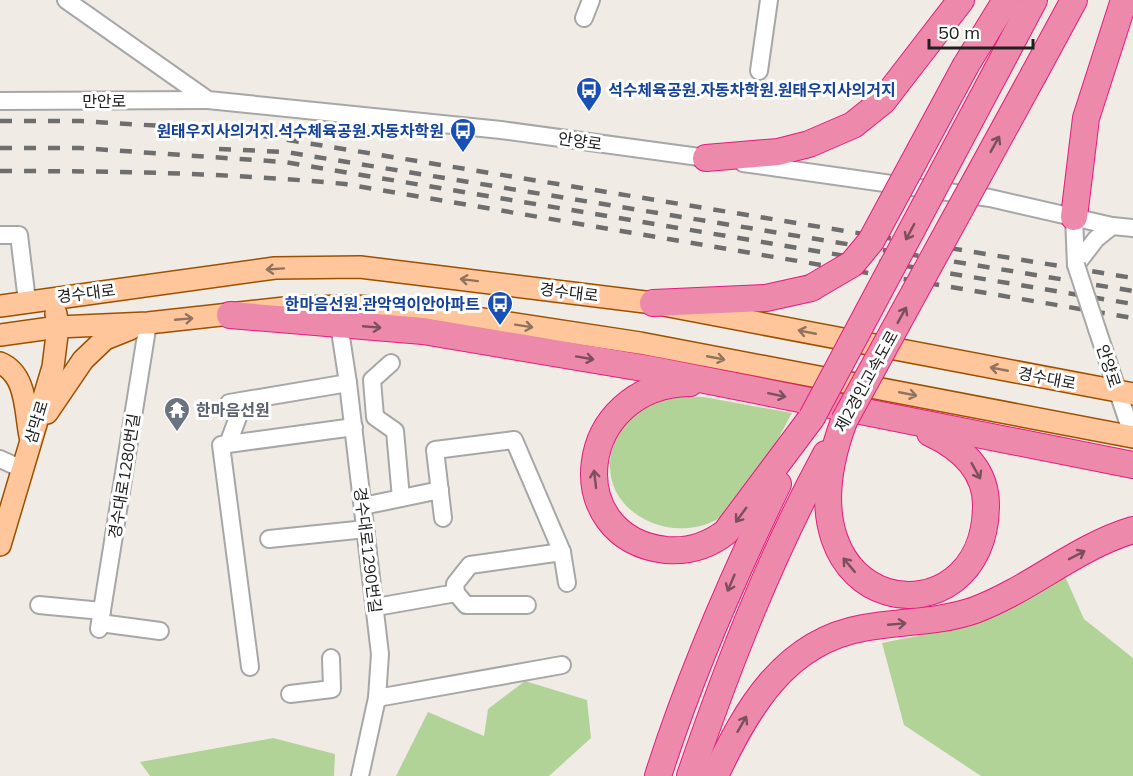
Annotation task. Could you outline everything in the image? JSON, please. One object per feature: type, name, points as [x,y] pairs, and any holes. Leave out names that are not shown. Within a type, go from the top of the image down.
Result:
[{"type":"highway","points":[[706,158],[778,152],[825,138],[853,124],[883,101],[960,0]]},
{"type":"highway","points":[[653,303],[766,298],[811,288],[852,264],[871,241],[966,66],[1006,0]]},
{"type":"highway","name":"제2경인고속도로","points":[[658,776],[690,681],[739,564],[812,417],[1034,0]]},
{"type":"highway","name":"제2경인고속도로","points":[[690,776],[756,597],[803,497],[1074,0]]},
{"type":"highway","points":[[1074,217],[1086,118],[1124,0]]},
{"type":"highway","points":[[230,315],[423,331],[717,383],[1133,465]]},
{"type":"highway","points":[[717,383],[674,383],[647,392],[616,413],[603,432],[594,465],[599,498],[616,525],[642,543],[661,549],[680,550],[699,548],[717,539],[734,525],[812,417]]},
{"type":"highway","points":[[844,422],[831,461],[827,491],[827,513],[836,546],[851,569],[869,584],[888,593],[910,595],[942,586],[961,572],[977,548],[982,532],[986,500],[982,483],[967,457],[946,441],[893,419]]},
{"type":"highway","points":[[715,776],[762,691],[797,655],[839,635],[861,628],[928,622],[975,610],[1023,587],[1097,545],[1133,530]]},
{"type":"main road","name":"경수대로","points":[[0,306],[275,268],[360,267],[653,303],[1125,393]]},
{"type":"main road","name":"삼막로","points":[[0,545],[53,367],[58,327],[52,297]]},
{"type":"main road","name":"경수대로","points":[[0,335],[58,327],[148,323],[314,307],[436,312],[640,343],[1133,437]]},
{"type":"main road","points":[[30,439],[83,360],[105,339],[148,323]]},
{"type":"main road","points":[[0,363],[12,370],[18,378],[30,439]]},
{"type":"street","name":"안양로","points":[[66,0],[208,100],[501,130],[706,158],[990,198],[1112,226],[1133,228]]},
{"type":"street","points":[[584,18],[591,0]]},
{"type":"street","points":[[759,71],[769,0]]},
{"type":"street","name":"만안로","points":[[0,101],[208,100]]},
{"type":"street","points":[[1074,217],[1076,265]]},
{"type":"street","points":[[1076,265],[1096,239],[1112,226]]},
{"type":"street","points":[[0,235],[19,235],[27,301]]},
{"type":"street","name":"안양로","points":[[1076,265],[1097,329],[1125,393],[1133,437]]},
{"type":"street","name":"경수대로1280번길","points":[[100,621],[148,323]]},
{"type":"street","name":"경수대로1290번길","points":[[339,324],[354,428],[380,654],[377,698],[360,776]]},
{"type":"street","points":[[391,363],[372,380],[375,417],[394,431],[401,498]]},
{"type":"street","points":[[228,444],[237,403],[348,383]]},
{"type":"street","points":[[250,667],[221,445],[354,428]]},
{"type":"street","points":[[443,519],[435,450],[514,440],[562,552],[567,583]]},
{"type":"street","points":[[0,459],[22,469]]},
{"type":"street","points":[[363,506],[440,490]]},
{"type":"street","points":[[269,538],[366,529]]},
{"type":"street","points":[[527,605],[466,605],[456,593],[455,584],[470,566],[562,552]]},
{"type":"street","points":[[376,607],[456,593]]},
{"type":"street","points":[[39,605],[100,621],[160,631]]},
{"type":"street","points":[[290,694],[332,689],[331,658]]},
{"type":"street","points":[[377,698],[562,665]]},
{"type":"green space","points":[[670,396],[704,397],[792,413],[760,472],[739,501],[716,520],[696,527],[675,528],[655,524],[637,515],[623,502],[613,485],[610,466],[614,444],[621,427],[637,412]]},
{"type":"green space","points":[[1063,572],[1084,619],[1133,658],[1133,776],[981,776],[904,725],[882,643],[972,625],[1004,612]]},
{"type":"green space","points":[[525,681],[587,700],[591,738],[549,776],[396,776],[428,712],[484,736],[488,709]]},
{"type":"green space","points":[[273,738],[335,754],[334,776],[150,776],[140,762]]},
{"type":"railway","points":[[0,121],[81,121],[227,130],[1133,278]]},
{"type":"railway","points":[[0,148],[80,148],[284,162],[1133,304]]},
{"type":"railway","points":[[219,149],[286,152],[1133,291]]},
{"type":"railway","points":[[0,171],[173,173],[345,184],[1133,318]]},
{"type":"place","name":"석수체육공원.자동차학원.원태우지사의거지","points":[[589,113]]},
{"type":"place","name":"원태우지사의거지.석수체육공원.자동차학원","points":[[463,154]]},
{"type":"place","name":"한마음선원.관악역이안아파트","points":[[500,327]]},
{"type":"place","name":"한마음선원","points":[[177,433]]}]
